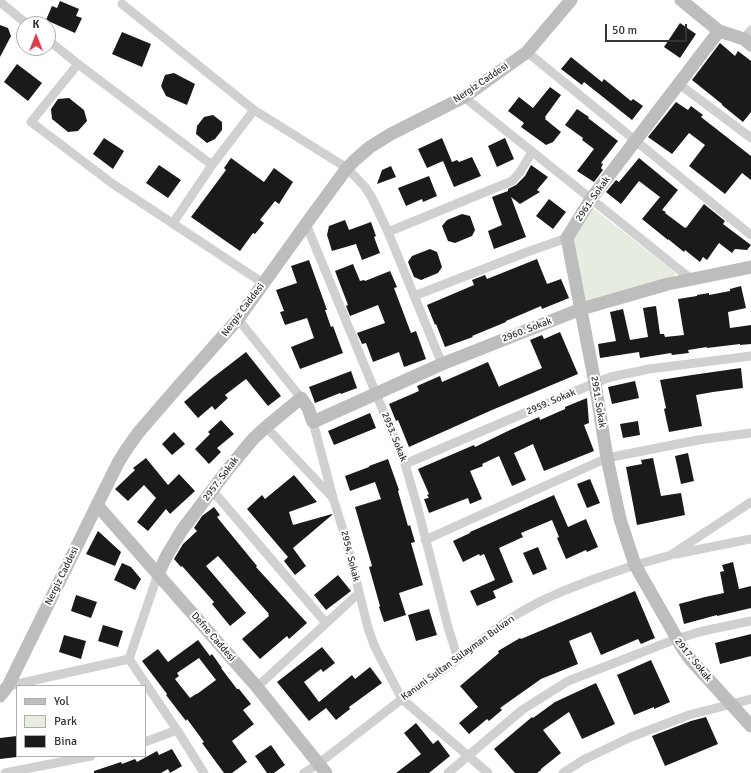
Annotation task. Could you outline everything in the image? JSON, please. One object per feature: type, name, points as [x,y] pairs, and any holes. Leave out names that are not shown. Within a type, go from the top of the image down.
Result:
[{"type":"street","name":"Nergiz Caddesi","points":[[4,691],[118,463],[138,433],[238,319],[347,168],[370,147],[391,134],[464,97],[526,52],[571,0]]},
{"type":"street","points":[[681,0],[719,31],[749,38]]},
{"type":"street","points":[[0,2],[18,16]]},
{"type":"street","points":[[122,4],[254,110],[347,168],[365,187],[372,198],[388,232],[442,364]]},
{"type":"street","name":"2961. Sokak","points":[[567,238],[591,199],[719,31]]},
{"type":"street","points":[[56,46],[212,165]]},
{"type":"street","points":[[526,52],[751,235]]},
{"type":"street","points":[[78,64],[31,122],[113,184],[263,283]]},
{"type":"street","points":[[679,84],[751,138]]},
{"type":"street","points":[[464,97],[691,279]]},
{"type":"street","points":[[173,223],[212,165],[254,110]]},
{"type":"street","points":[[388,232],[512,181],[520,172],[532,152]]},
{"type":"street","name":"2953. Sokak","points":[[306,224],[405,464],[448,627],[458,659]]},
{"type":"street","points":[[414,296],[567,238]]},
{"type":"street","name":"2951. Sokak","points":[[567,238],[595,383],[606,458],[620,520],[635,565]]},
{"type":"street","name":"2960. Sokak","points":[[313,422],[442,364],[581,309],[661,286],[751,267]]},
{"type":"street","name":"2954. Sokak","points":[[238,319],[308,408],[345,536],[374,645],[402,699],[488,773]]},
{"type":"street","name":"2959. Sokak","points":[[405,464],[612,377],[650,369],[751,356]]},
{"type":"street","name":"2957. Sokak","points":[[158,574],[182,530],[242,452],[266,427],[301,398]]},
{"type":"street","points":[[266,427],[333,498]]},
{"type":"street","points":[[425,540],[606,458],[691,441],[751,433]]},
{"type":"street","points":[[212,490],[326,623]]},
{"type":"street","name":"Kanuni Sultan Sülayman Bulvarı","points":[[304,773],[322,768],[402,699],[458,659],[501,625],[541,601],[570,588],[635,565],[671,556],[751,502]]},
{"type":"street","name":"Defne Caddesi","points":[[96,505],[257,687],[322,768]]},
{"type":"street","points":[[671,556],[751,539]]},
{"type":"street","name":"2917. Sokak","points":[[635,565],[676,639],[690,659],[751,726]]},
{"type":"street","points":[[129,658],[158,574]]},
{"type":"street","points":[[257,687],[359,593]]},
{"type":"street","points":[[448,773],[522,710],[568,681],[676,639],[703,631],[751,621]]},
{"type":"street","points":[[27,685],[129,658]]},
{"type":"street","points":[[129,658],[204,773]]},
{"type":"street","points":[[4,691],[16,688]]},
{"type":"street","points":[[563,773],[583,760],[630,736],[689,715],[751,699]]},
{"type":"street","points":[[146,742],[177,730]]},
{"type":"street","points":[[4,773],[86,757]]},
{"type":"green space","points":[[593,208],[676,273],[671,281],[584,301],[572,236]]},
{"type":"building","points":[[60,1],[79,9],[76,16],[82,18],[75,33],[56,24],[56,16],[48,16],[52,6],[57,8]]},
{"type":"building","points":[[680,23],[696,34],[680,58],[664,47]]},
{"type":"building","points":[[0,25],[8,28],[11,36],[0,57]]},
{"type":"building","points":[[122,32],[151,44],[142,67],[112,54]]},
{"type":"building","points":[[720,43],[735,56],[738,51],[751,61],[751,112],[743,122],[692,80]]},
{"type":"building","points":[[571,57],[602,82],[604,79],[631,101],[633,99],[643,106],[632,120],[584,82],[582,85],[561,69]]},
{"type":"building","points":[[17,64],[42,83],[28,101],[4,82]]},
{"type":"building","points":[[174,73],[195,84],[187,105],[166,96],[161,86],[165,75]]},
{"type":"building","points":[[550,87],[561,95],[545,119],[561,132],[553,142],[546,145],[521,127],[524,123],[508,111],[519,97],[533,108]]},
{"type":"building","points":[[69,98],[84,110],[87,121],[78,131],[68,132],[52,119],[51,109],[58,99]]},
{"type":"building","points":[[676,102],[688,110],[691,106],[703,115],[701,117],[751,156],[751,180],[742,173],[725,194],[689,166],[705,145],[689,133],[672,154],[648,137]]},
{"type":"building","points":[[577,109],[618,141],[601,163],[603,164],[601,168],[603,170],[594,182],[577,171],[594,149],[582,140],[583,138],[565,125]]},
{"type":"building","points":[[213,115],[222,122],[222,130],[215,139],[207,143],[196,134],[197,126],[204,117]]},
{"type":"building","points":[[104,138],[124,151],[113,169],[93,154]]},
{"type":"building","points":[[442,138],[452,162],[457,160],[459,162],[472,157],[481,176],[454,187],[443,161],[427,168],[418,149]]},
{"type":"building","points":[[505,138],[514,159],[497,167],[488,146]]},
{"type":"building","points":[[231,158],[264,182],[274,168],[293,182],[279,204],[275,201],[260,220],[264,223],[255,234],[253,233],[240,251],[191,217],[226,170],[224,168]]},
{"type":"building","points":[[639,158],[678,190],[662,210],[666,212],[665,213],[686,228],[704,204],[725,221],[723,224],[751,245],[747,250],[735,249],[732,253],[719,243],[707,260],[703,257],[700,262],[685,250],[684,252],[642,219],[660,197],[639,181],[621,204],[606,192],[616,180],[619,182]]},
{"type":"building","points":[[159,165],[181,180],[168,198],[146,183]]},
{"type":"building","points":[[531,165],[548,177],[537,190],[540,192],[520,204],[511,197],[526,237],[494,249],[488,231],[502,225],[492,197],[508,191],[508,189],[516,185],[525,176]]},
{"type":"building","points":[[391,166],[396,177],[377,184],[382,170]]},
{"type":"building","points":[[429,176],[437,196],[423,202],[422,199],[406,206],[398,188]]},
{"type":"building","points":[[549,199],[566,212],[553,229],[536,216]]},
{"type":"building","points":[[462,214],[470,216],[475,230],[472,236],[455,243],[448,241],[442,226],[447,220]]},
{"type":"building","points":[[345,220],[349,230],[371,222],[376,236],[374,237],[380,253],[362,260],[356,244],[332,251],[327,235],[329,226]]},
{"type":"building","points":[[430,249],[437,252],[442,267],[438,273],[421,280],[414,277],[408,262],[412,256]]},
{"type":"building","points":[[537,259],[547,284],[561,279],[569,298],[542,309],[541,306],[472,336],[473,337],[445,347],[427,305],[474,285],[472,280],[485,275],[487,279]]},
{"type":"building","points":[[309,260],[327,310],[325,310],[331,327],[333,326],[343,353],[300,369],[291,347],[314,338],[307,318],[285,325],[280,312],[284,311],[276,290],[297,283],[291,266]]},
{"type":"building","points":[[353,264],[360,281],[365,281],[390,271],[397,287],[394,288],[411,333],[416,331],[426,359],[404,367],[399,352],[373,362],[366,343],[362,344],[357,333],[385,323],[378,305],[350,316],[346,306],[348,305],[335,271]]},
{"type":"building","points":[[741,286],[746,308],[728,312],[730,328],[751,325],[751,344],[707,347],[688,350],[689,353],[672,355],[671,353],[640,358],[639,352],[600,358],[598,344],[616,341],[610,312],[623,309],[630,340],[648,337],[643,308],[656,306],[660,334],[664,334],[665,337],[684,335],[678,299],[709,293],[709,295],[730,291],[730,289]]},
{"type":"building","points":[[560,332],[578,374],[409,447],[398,420],[396,421],[389,404],[419,391],[417,386],[440,376],[442,382],[488,362],[499,387],[542,368],[530,340],[542,335],[544,339]]},
{"type":"building","points":[[246,352],[281,396],[268,406],[246,379],[225,395],[228,398],[215,410],[212,406],[198,418],[184,402]]},
{"type":"building","points":[[741,368],[743,388],[696,395],[702,426],[669,432],[660,380]]},
{"type":"building","points":[[351,371],[357,388],[315,403],[309,387]]},
{"type":"building","points":[[635,381],[639,398],[612,404],[608,387]]},
{"type":"building","points":[[587,398],[589,423],[584,425],[594,451],[544,471],[533,444],[514,453],[526,480],[512,486],[499,456],[482,464],[483,466],[470,471],[482,499],[470,504],[468,498],[429,513],[424,499],[429,498],[427,495],[429,494],[418,469],[474,445],[475,447],[539,417],[540,420]]},
{"type":"building","points":[[370,413],[376,428],[334,445],[328,431]]},
{"type":"building","points":[[221,420],[234,434],[217,448],[221,452],[209,464],[195,449],[210,434],[208,432]]},
{"type":"building","points":[[638,421],[640,435],[623,438],[620,424]]},
{"type":"building","points":[[174,432],[185,444],[172,455],[162,444]]},
{"type":"building","points":[[688,453],[694,481],[681,484],[675,456]]},
{"type":"building","points":[[146,458],[168,485],[179,474],[195,491],[170,514],[166,509],[148,531],[137,522],[156,498],[144,485],[128,501],[115,489],[135,470],[133,468]]},
{"type":"building","points":[[653,458],[661,496],[681,493],[685,515],[637,525],[626,467],[642,464],[641,460]]},
{"type":"building","points":[[388,459],[399,490],[398,491],[408,526],[410,525],[415,542],[411,543],[423,585],[399,593],[406,615],[384,622],[369,567],[372,566],[355,507],[381,499],[375,482],[350,491],[345,476]]},
{"type":"building","points":[[294,475],[317,502],[289,512],[293,525],[332,514],[293,548],[306,566],[295,575],[284,561],[288,557],[247,509],[262,495],[265,499]]},
{"type":"building","points":[[590,479],[600,503],[587,508],[577,484]]},
{"type":"building","points":[[554,495],[568,527],[586,519],[598,547],[587,552],[586,550],[566,559],[557,538],[559,537],[552,520],[521,533],[523,537],[499,548],[513,582],[493,591],[496,598],[477,606],[470,591],[495,580],[484,554],[480,556],[479,554],[463,562],[453,541]]},
{"type":"building","points":[[214,507],[220,515],[217,517],[257,566],[256,567],[307,623],[289,639],[287,636],[260,659],[242,639],[269,616],[269,614],[218,556],[206,566],[246,613],[230,626],[212,604],[214,602],[174,559],[183,544],[197,531],[194,528],[202,516]]},
{"type":"building","points":[[98,531],[121,552],[115,566],[86,554]]},
{"type":"building","points":[[538,547],[547,569],[533,575],[523,553]]},
{"type":"building","points":[[733,562],[739,589],[751,586],[751,608],[684,624],[679,604],[724,593],[720,572],[724,571],[722,565]]},
{"type":"building","points":[[122,563],[131,567],[141,579],[135,590],[114,580]]},
{"type":"building","points":[[338,575],[351,591],[326,610],[314,595]]},
{"type":"building","points":[[635,591],[655,638],[641,644],[638,639],[601,655],[591,632],[569,641],[578,664],[541,679],[500,708],[502,710],[489,721],[487,719],[469,734],[459,723],[478,707],[460,686],[499,653],[498,651],[520,638],[521,639]]},
{"type":"building","points":[[76,595],[97,602],[91,618],[71,611]]},
{"type":"building","points":[[429,609],[437,635],[416,641],[408,615]]},
{"type":"building","points":[[103,625],[123,631],[118,647],[98,641]]},
{"type":"building","points":[[751,634],[751,656],[720,664],[715,643]]},
{"type":"building","points":[[64,635],[86,641],[81,659],[59,652]]},
{"type":"building","points":[[198,640],[210,656],[212,654],[237,689],[239,689],[251,704],[243,710],[254,724],[232,741],[247,762],[232,773],[224,773],[202,743],[204,742],[187,719],[186,721],[166,695],[167,694],[142,661],[158,649],[168,662]],"holes":[[[199,658],[216,680],[190,698],[175,679],[179,676],[177,673]]]},
{"type":"building","points":[[322,647],[335,663],[323,672],[321,669],[304,682],[319,702],[352,675],[355,679],[370,667],[382,683],[349,707],[350,709],[336,720],[326,708],[309,721],[277,682]]},
{"type":"building","points":[[651,660],[670,702],[634,715],[617,675]]},
{"type":"building","points":[[596,683],[615,724],[582,739],[569,712],[543,730],[561,753],[537,773],[515,773],[494,749],[532,717],[533,718],[555,702]]},
{"type":"building","points":[[706,717],[718,744],[665,766],[652,736],[691,721]]},
{"type":"building","points":[[416,723],[433,744],[438,740],[450,756],[429,773],[396,773],[421,754],[404,733]]},
{"type":"building","points":[[16,736],[17,757],[0,759],[0,738]]},
{"type":"building","points":[[271,745],[285,765],[274,773],[267,773],[255,756]]},
{"type":"building","points":[[172,749],[182,766],[170,773],[168,769],[161,773],[94,773],[94,771],[121,762],[122,764],[135,759],[137,762],[157,751],[159,755]]}]
